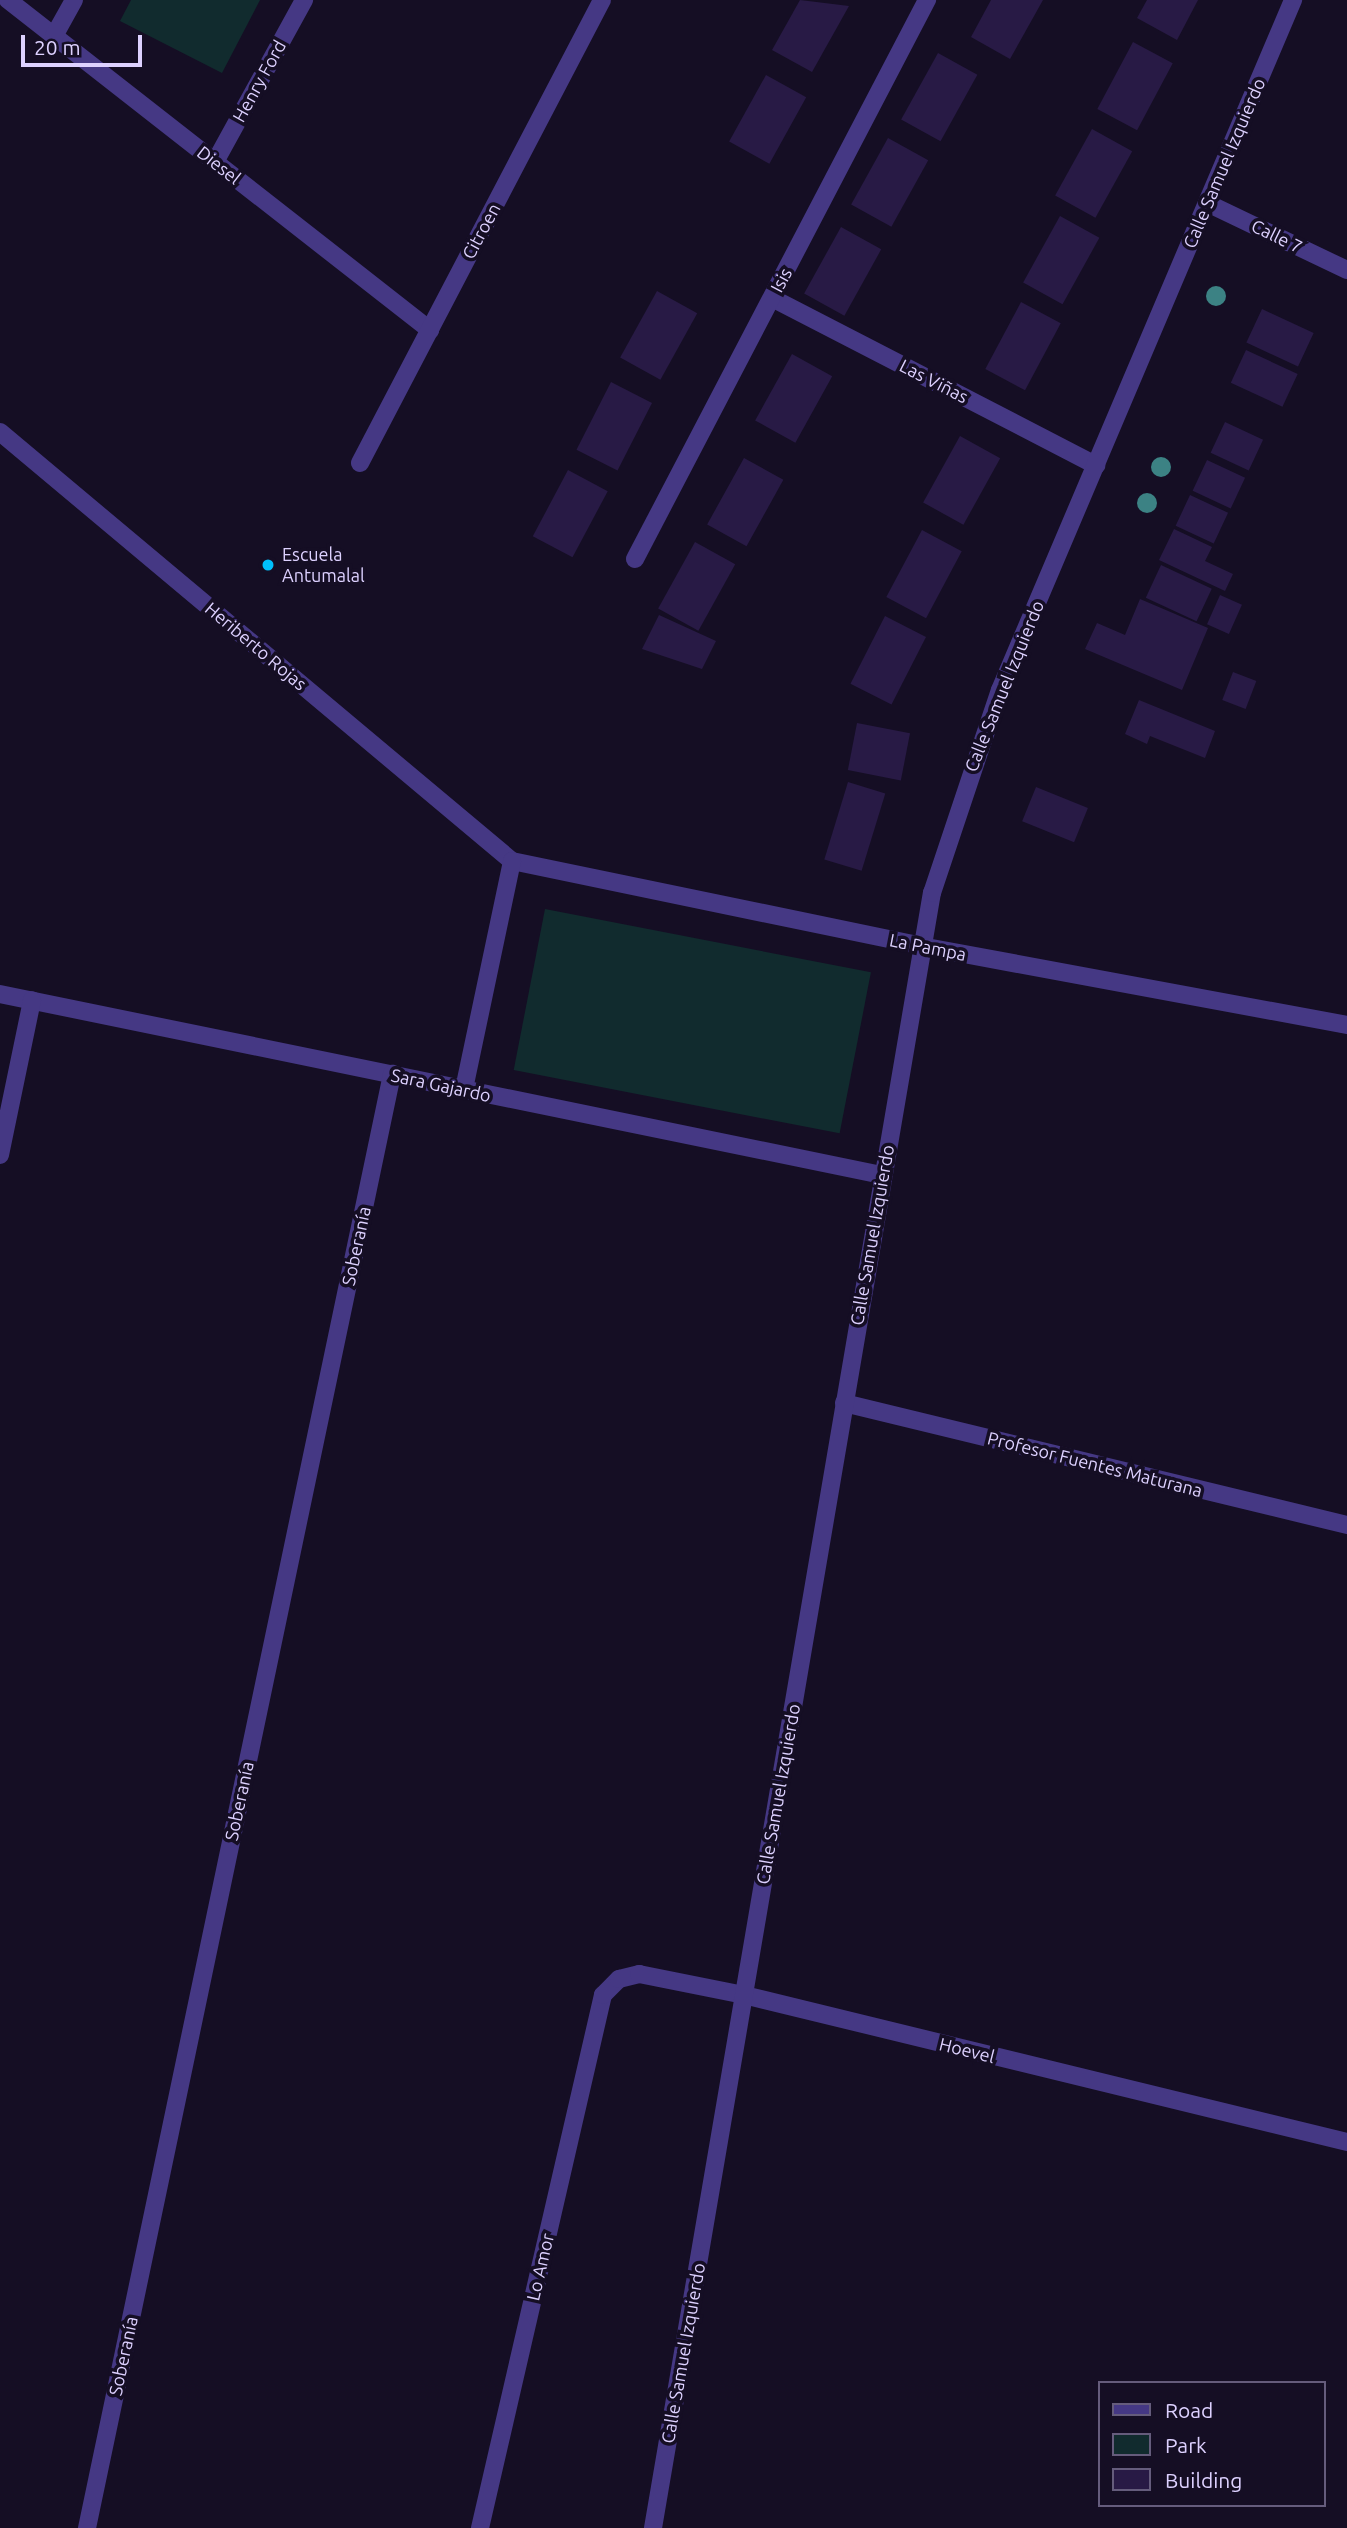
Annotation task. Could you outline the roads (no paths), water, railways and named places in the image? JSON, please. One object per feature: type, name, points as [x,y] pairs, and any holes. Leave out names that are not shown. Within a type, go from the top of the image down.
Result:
[{"type":"street","name":"Diesel","points":[[8,0],[430,330]]},
{"type":"street","points":[[54,36],[74,0]]},
{"type":"street","name":"Henry Ford","points":[[215,162],[304,0]]},
{"type":"street","name":"Citroen","points":[[360,463],[602,0]]},
{"type":"street","name":"Isis","points":[[635,559],[927,0]]},
{"type":"street","name":"Calle Samuel Izquierdo","points":[[653,2528],[921,946],[970,767],[1293,0]]},
{"type":"street","name":"Calle 7","points":[[1207,203],[1347,270]]},
{"type":"street","name":"Las Viñas","points":[[772,298],[1096,465]]},
{"type":"street","name":"Heriberto Rojas","points":[[0,432],[512,861]]},
{"type":"street","points":[[464,1089],[512,861]]},
{"type":"street","name":"La Pampa","points":[[512,861],[921,946],[1347,1025]]},
{"type":"street","name":"Sara Gajardo","points":[[0,994],[882,1175]]},
{"type":"street","points":[[0,1155],[32,1000]]},
{"type":"street","name":"Soberanía","points":[[87,2528],[392,1074]]},
{"type":"street","name":"Profesor Fuentes Maturana","points":[[844,1403],[1347,1525]]},
{"type":"street","name":"Hoevel","points":[[600,2006],[619,1979],[639,1974],[744,1996],[1347,2142]]},
{"type":"street","name":"Lo Amor","points":[[480,2528],[600,2006]]},
{"type":"place","name":"Escuela Antumalal","points":[[268,565]]}]
